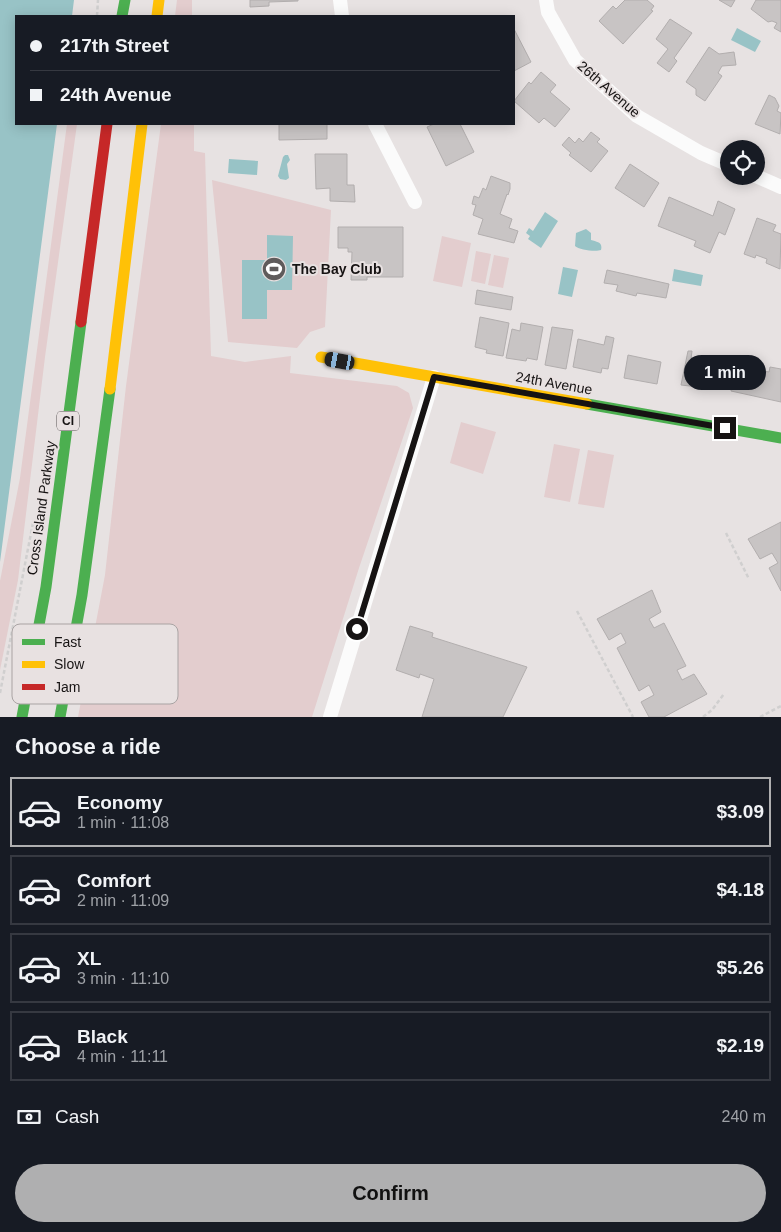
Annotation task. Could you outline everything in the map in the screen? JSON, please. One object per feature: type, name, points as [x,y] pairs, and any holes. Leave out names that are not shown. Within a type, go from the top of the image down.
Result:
[{"type":"main road","points":[[122,15],[124,0]]},
{"type":"main road","points":[[157,15],[160,0]]},
{"type":"main road","name":"Cross Island Parkway","points":[[39,624],[46,587],[107,125]]},
{"type":"main road","points":[[77,624],[99,476],[142,125]]},
{"type":"main road","name":"24th Avenue","points":[[322,357],[781,438]]},
{"type":"main road","name":"Cross Island Parkway","points":[[22,717],[24,704]]},
{"type":"main road","points":[[60,717],[62,704]]},
{"type":"street","points":[[340,0],[342,15]]},
{"type":"street","name":"26th Avenue","points":[[546,0],[548,12],[575,60],[637,116],[701,153],[720,161]]},
{"type":"street","points":[[376,125],[415,202]]},
{"type":"street","points":[[765,180],[781,187]]},
{"type":"street","points":[[330,717],[434,377]]},
{"type":"path","points":[[97,15],[98,0]]},
{"type":"path","points":[[726,533],[749,579]]},
{"type":"path","points":[[577,610],[633,717]]},
{"type":"path","points":[[703,717],[712,710],[724,694]]},
{"type":"path","points":[[760,717],[781,706]]},
{"type":"shaded area","points":[[177,0],[192,0],[192,15],[175,15]]},
{"type":"shaded area","points":[[67,125],[77,125],[45,357],[18,580],[0,670],[0,581],[20,478]]},
{"type":"shaded area","points":[[161,125],[194,125],[194,151],[205,153],[211,356],[245,362],[291,356],[290,373],[397,386],[409,393],[413,408],[359,568],[312,717],[78,717],[80,704],[178,704],[178,624],[96,624],[105,575],[126,386]]},
{"type":"shaded area","name":"The Bay Club","points":[[212,180],[331,210],[325,327],[310,332],[297,348],[228,342]]},
{"type":"shaded area","points":[[442,236],[471,243],[462,287],[433,281]]},
{"type":"shaded area","points":[[476,251],[491,254],[485,284],[471,281]]},
{"type":"shaded area","points":[[494,255],[509,258],[503,288],[488,285]]},
{"type":"shaded area","points":[[461,422],[496,432],[483,474],[450,463]]},
{"type":"shaded area","points":[[554,444],[580,449],[570,502],[544,497]]},
{"type":"shaded area","points":[[588,450],[614,455],[604,508],[578,504]]},
{"type":"water","points":[[0,0],[74,0],[72,15],[15,15],[15,125],[57,125],[0,562]]},
{"type":"water","points":[[737,28],[761,41],[755,52],[731,40]]},
{"type":"water","points":[[285,155],[288,155],[290,160],[287,164],[289,178],[286,180],[280,179],[278,176]]},
{"type":"water","points":[[229,159],[258,161],[257,175],[228,173]]},
{"type":"water","points":[[545,212],[558,221],[541,248],[528,239],[530,236],[526,233],[529,228],[533,231]]},
{"type":"water","points":[[586,229],[591,233],[591,240],[600,244],[601,250],[580,249],[575,246],[576,233]]},
{"type":"water","points":[[267,235],[293,236],[292,290],[267,290],[267,319],[242,319],[242,260],[267,260]]},
{"type":"water","points":[[563,267],[578,270],[572,297],[558,294]]},
{"type":"water","points":[[674,269],[703,275],[701,286],[672,281]]},
{"type":"building","points":[[250,0],[298,1],[269,2],[269,6],[250,7]]},
{"type":"building","points":[[625,0],[647,0],[654,6],[651,10],[653,11],[623,44],[599,21],[613,6],[616,9]]},
{"type":"building","points":[[719,0],[735,0],[731,7]]},
{"type":"building","points":[[756,0],[781,0],[781,32],[774,28],[777,23],[768,22],[751,9]]},
{"type":"building","points":[[670,19],[692,33],[674,58],[677,61],[669,72],[657,63],[668,49],[656,39]]},
{"type":"building","points":[[515,31],[531,62],[515,70]]},
{"type":"building","points":[[709,47],[719,54],[734,52],[736,65],[722,66],[718,73],[722,76],[705,101],[696,95],[696,89],[686,82]]},
{"type":"building","points":[[541,72],[556,85],[550,92],[570,109],[555,127],[544,118],[539,123],[515,102],[529,82],[531,84]]},
{"type":"building","points":[[769,95],[775,98],[779,106],[777,111],[781,113],[780,134],[755,124]]},
{"type":"building","points":[[279,125],[327,125],[327,139],[279,140]]},
{"type":"building","points":[[432,125],[460,125],[474,152],[446,166],[427,127]]},
{"type":"building","points":[[591,132],[600,139],[597,142],[608,151],[591,172],[569,155],[571,153],[562,145],[569,137],[575,143],[579,138],[583,142]]},
{"type":"building","points":[[315,154],[347,154],[347,185],[354,185],[355,202],[330,201],[330,188],[316,189]]},
{"type":"building","points":[[630,164],[659,183],[644,207],[615,188]]},
{"type":"building","points":[[491,176],[510,183],[510,189],[500,214],[512,219],[509,228],[518,231],[514,243],[478,234],[483,219],[473,215],[476,205],[472,204],[474,196],[479,198],[483,188],[486,190]]},
{"type":"building","points":[[669,197],[713,216],[718,201],[735,209],[725,235],[719,232],[710,253],[694,246],[696,241],[658,226]]},
{"type":"building","points":[[757,218],[776,225],[773,231],[781,234],[780,269],[766,263],[767,259],[756,255],[755,258],[744,254]]},
{"type":"building","points":[[338,227],[403,227],[403,277],[367,277],[367,280],[351,280],[352,252],[348,252],[348,248],[338,248]]},
{"type":"building","points":[[607,270],[669,284],[666,298],[637,293],[636,296],[616,291],[618,285],[604,283]]},
{"type":"building","points":[[477,290],[513,297],[511,310],[475,304]]},
{"type":"building","points":[[480,317],[509,323],[503,356],[486,353],[487,350],[475,347]]},
{"type":"building","points":[[521,323],[543,327],[537,360],[527,358],[526,361],[506,358],[512,329],[520,331]]},
{"type":"building","points":[[552,327],[573,330],[566,369],[545,365]]},
{"type":"building","points":[[606,336],[614,338],[608,369],[602,368],[601,373],[573,367],[578,339],[604,345]]},
{"type":"building","points":[[688,351],[692,351],[691,359],[699,361],[698,364],[720,368],[716,389],[681,385]]},
{"type":"building","points":[[628,355],[661,362],[657,384],[624,378]]},
{"type":"building","points":[[736,366],[769,372],[770,367],[781,369],[781,402],[731,391]]},
{"type":"building","points":[[781,522],[781,591],[769,568],[778,563],[772,553],[760,559],[748,539]]},
{"type":"building","points":[[652,590],[661,612],[649,619],[654,628],[664,623],[686,666],[677,670],[682,680],[694,674],[707,694],[664,717],[649,717],[641,702],[654,695],[649,685],[639,691],[617,648],[626,643],[621,633],[609,640],[597,619]]},
{"type":"building","points":[[410,626],[433,633],[432,637],[527,667],[503,717],[422,717],[434,679],[420,674],[419,678],[396,670]]},
{"type":"traffic: fast","points":[[122,15],[125,0]]},
{"type":"traffic: fast","points":[[39,624],[46,587],[81,322]]},
{"type":"traffic: fast","points":[[77,624],[110,389]]},
{"type":"traffic: fast","points":[[587,404],[781,438]]},
{"type":"traffic: fast","points":[[22,717],[24,704]]},
{"type":"traffic: fast","points":[[60,717],[62,704]]},
{"type":"traffic: slow","points":[[157,15],[159,0]]},
{"type":"traffic: slow","points":[[110,389],[142,125]]},
{"type":"traffic: slow","points":[[321,357],[587,404]]},
{"type":"traffic: jam","points":[[81,322],[107,125]]},
{"type":"place","name":"The Bay Club","points":[[274,269]]},
{"type":"route","points":[[357,629],[434,377],[725,428]]}]
